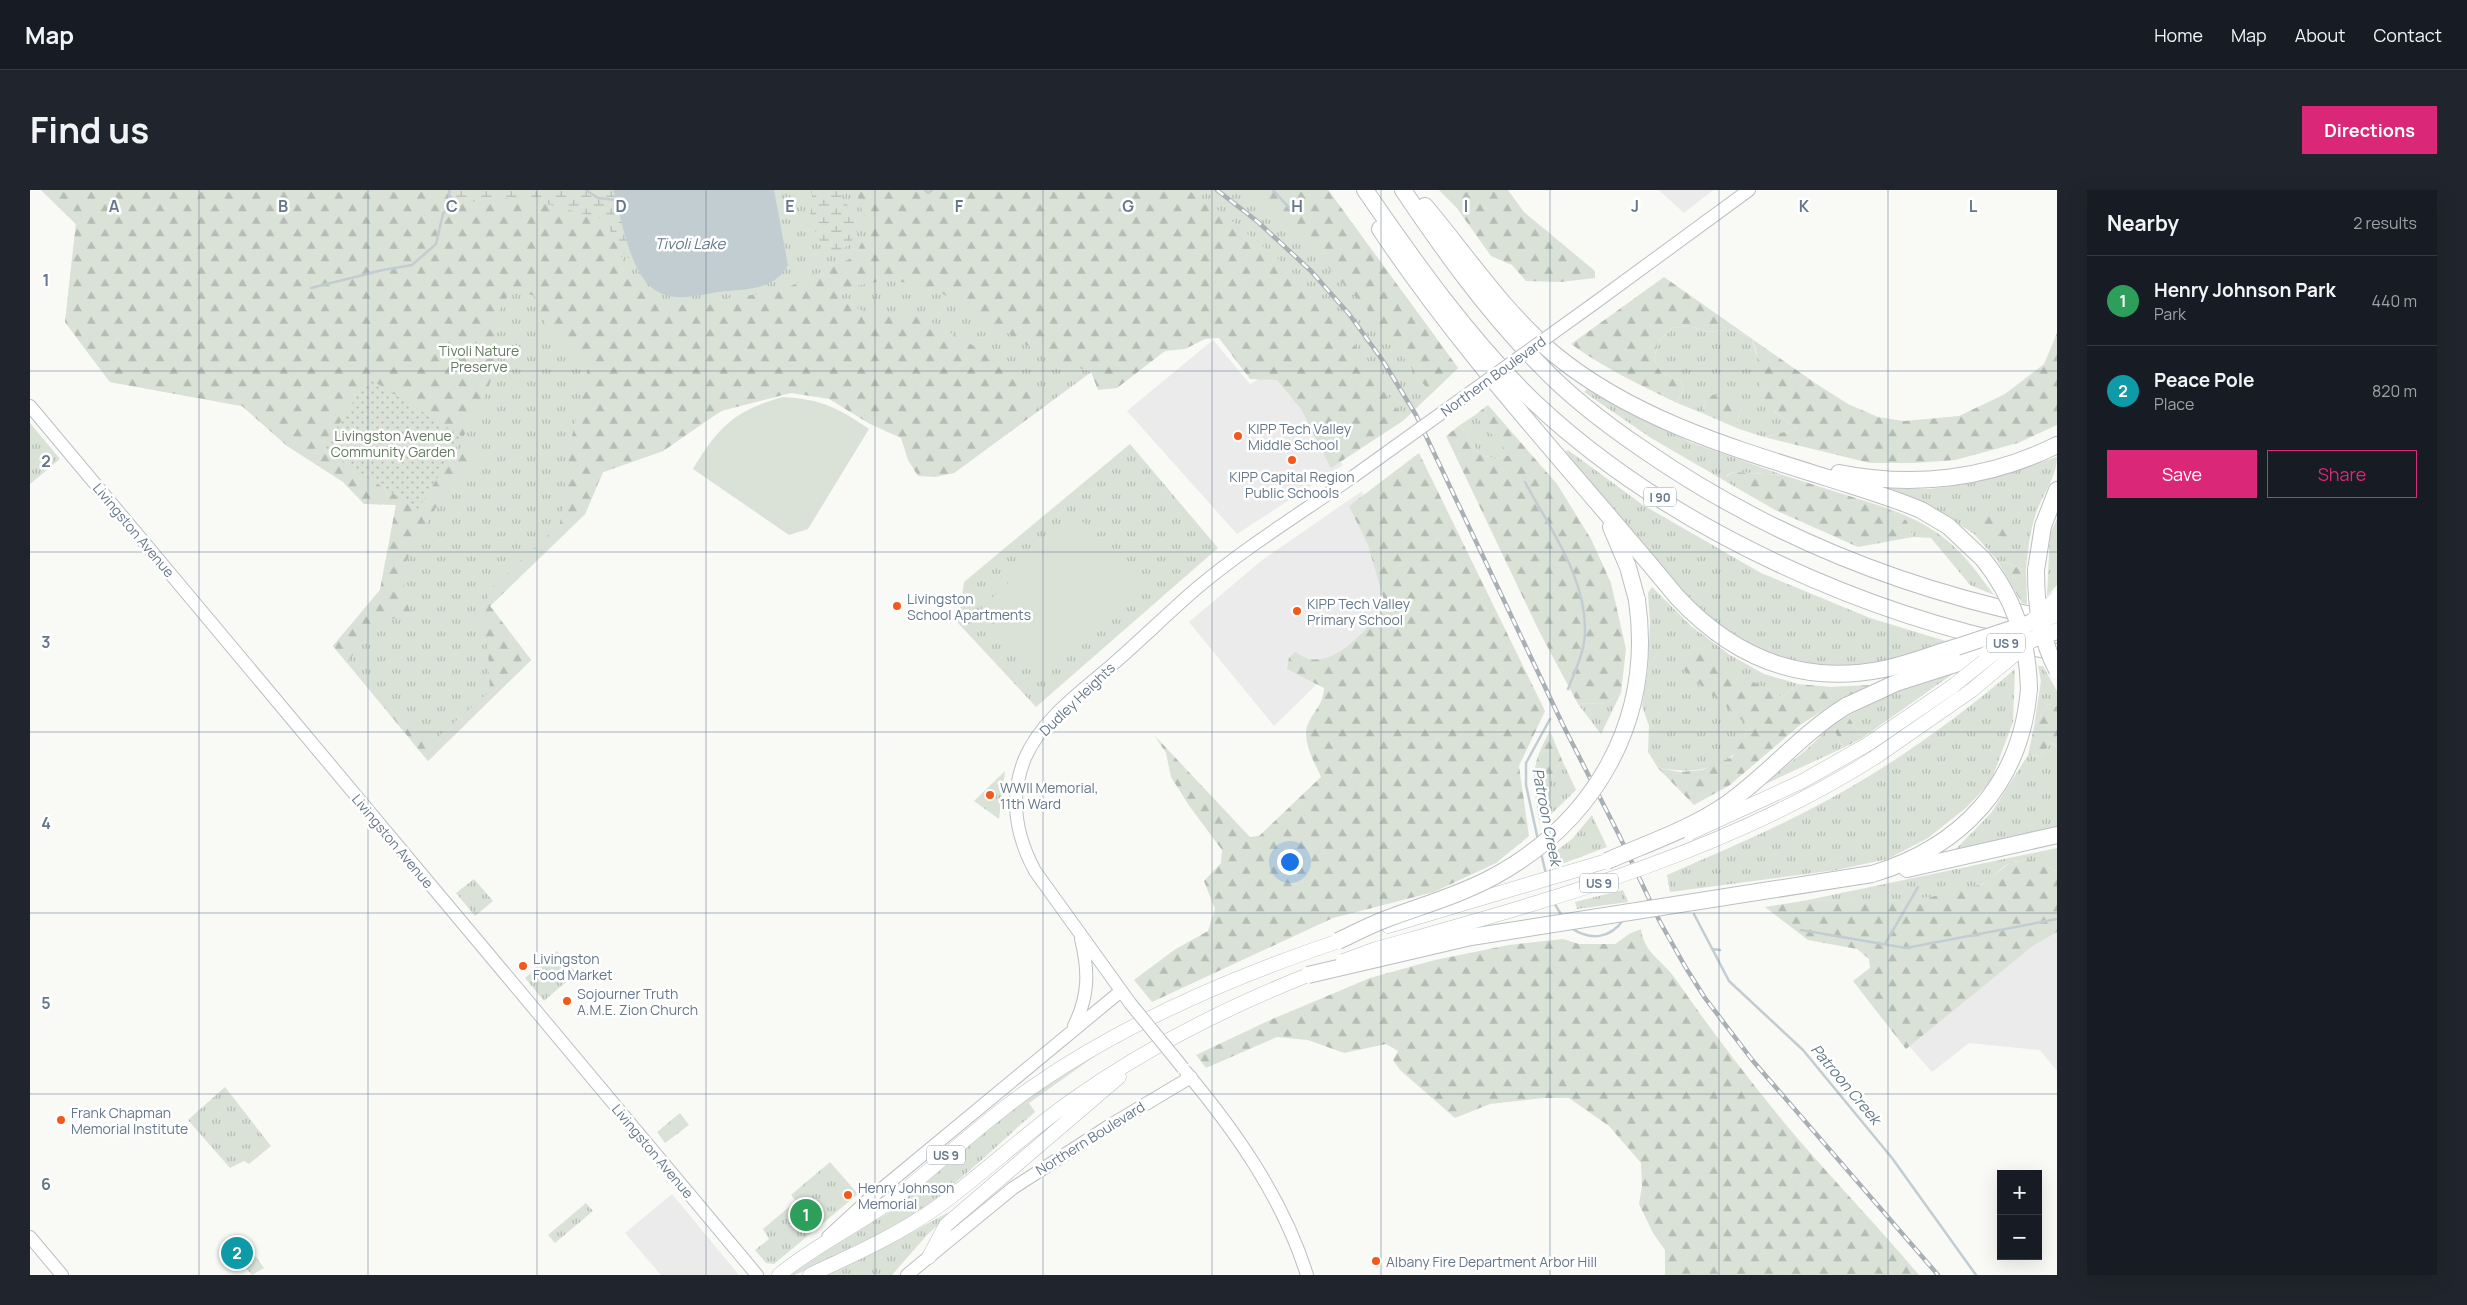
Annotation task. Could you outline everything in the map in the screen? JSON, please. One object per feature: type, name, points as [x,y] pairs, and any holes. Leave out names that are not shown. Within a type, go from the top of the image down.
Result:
[{"type":"highway","points":[[1352,190],[1435,308],[1587,492],[1695,617],[1724,640],[1759,658],[1798,670],[1847,674],[1884,669],[2057,618]]},
{"type":"highway","name":"I 90","points":[[1365,190],[1436,289],[1490,356],[1558,423],[1638,482],[1696,519],[1738,542],[1843,591],[1937,624],[2057,652]]},
{"type":"highway","name":"I 90","points":[[1403,190],[1470,285],[1523,348],[1584,405],[1656,459],[1719,498],[1764,522],[1854,563],[1947,595],[2057,618]]},
{"type":"highway","points":[[1411,190],[1498,298],[1554,354],[1598,384],[1653,415],[1699,436],[1921,510],[1960,536],[1983,559],[2007,593],[2019,622],[2026,654],[2029,689],[2024,722],[2016,750],[2004,777],[1987,800],[1954,832],[1930,850],[1903,864],[1872,874]]},
{"type":"highway","points":[[1756,456],[1795,461],[1834,472],[1865,477],[1895,481],[1929,480],[1965,476],[1999,468],[2032,457],[2057,445]]},
{"type":"highway","points":[[2057,490],[2043,526],[2036,570],[2039,620],[2046,647],[2057,670]]},
{"type":"highway","points":[[1338,941],[1388,918],[1436,902],[1490,879],[1545,842],[1581,806],[1600,780],[1616,752],[1632,705],[1640,654],[1636,600],[1628,567],[1615,536],[1587,492]]},
{"type":"highway","points":[[1607,861],[1685,828],[1727,804],[1815,729],[1846,706],[1881,688],[2057,631]]},
{"type":"highway","points":[[1308,975],[1489,934],[1944,862],[2057,835]]},
{"type":"main road","name":"Northern Boulevard","points":[[1234,559],[1354,476],[1749,190]]},
{"type":"main road","name":"Livingston Avenue","points":[[30,406],[757,1275]]},
{"type":"main road","name":"Dudley Heights","points":[[1078,929],[1035,871],[1024,851],[1018,830],[1015,808],[1025,760],[1040,733],[1063,708],[1196,589],[1234,559]]},
{"type":"main road","name":"US 9","points":[[779,1275],[820,1243],[880,1208],[1000,1110],[1069,1063],[1176,1005],[1338,941],[1661,845],[1731,816],[1801,782],[1868,744],[1953,686],[2057,598]]},
{"type":"main road","name":"US 9","points":[[810,1275],[867,1249],[919,1219],[940,1205],[1054,1113],[1146,1053],[1226,1010],[1373,950],[1582,888],[1674,857],[1780,810],[1877,756],[1972,690],[2057,618]]},
{"type":"main road","points":[[1078,929],[1120,991],[1187,1073],[1254,1163],[1291,1229],[1307,1275]]},
{"type":"main road","points":[[1073,1029],[1084,1006],[1087,990],[1087,970],[1078,929]]},
{"type":"main road","points":[[820,1243],[875,1194],[1120,991]]},
{"type":"main road","points":[[929,1257],[946,1225],[1146,1053]]},
{"type":"main road","name":"Northern Boulevard","points":[[907,1275],[988,1208],[1035,1173],[1187,1073]]},
{"type":"main road","points":[[30,1237],[62,1275]]},
{"type":"shaded area","points":[[1659,190],[1713,190],[1684,213]]},
{"type":"shaded area","name":"KIPP Tech Valley Middle School","points":[[1213,340],[1250,384],[1283,366],[1343,465],[1237,534],[1127,411]]},
{"type":"shaded area","name":"KIPP Tech Valley Primary School","points":[[1362,491],[1404,599],[1274,726],[1189,622],[1261,561]]},
{"type":"shaded area","points":[[2057,928],[2057,1071],[2040,1050],[1969,1043],[1932,1072],[1867,998]]},
{"type":"shaded area","points":[[672,1194],[739,1275],[661,1275],[625,1233]]},
{"type":"green space","name":"Tivoli Nature Preserve","points":[[41,190],[1328,190],[1458,368],[1404,420],[1341,461],[1264,334],[1162,320],[954,473],[891,411],[793,375],[716,414],[663,451],[603,472],[585,514],[490,606],[531,660],[428,761],[333,646],[380,590],[396,505],[242,406],[110,382],[65,322],[76,224]]},
{"type":"green space","name":"Tivoli Nature Preserve","points":[[41,190],[444,190],[461,203],[521,197],[607,220],[630,279],[651,297],[679,305],[780,291],[854,257],[868,231],[856,190],[1188,190],[1221,212],[1275,256],[1326,305],[1404,420],[1331,468],[1301,409],[1277,380],[1250,379],[1219,338],[1205,339],[1185,349],[1165,351],[1117,388],[1098,390],[1091,372],[1045,356],[938,291],[890,279],[846,288],[839,300],[872,315],[897,313],[926,319],[995,358],[1030,384],[1038,411],[954,473],[935,477],[918,476],[908,460],[901,438],[870,424],[829,399],[791,393],[721,411],[663,451],[603,472],[585,514],[490,606],[531,660],[428,761],[389,713],[434,740],[490,691],[488,648],[480,616],[491,588],[560,524],[572,436],[589,364],[567,349],[549,331],[533,295],[510,292],[498,313],[495,369],[483,402],[463,437],[368,378],[418,509],[455,448],[479,458],[440,501],[414,544],[403,569],[405,598],[411,614],[389,620],[374,627],[347,663],[333,646],[380,590],[396,505],[364,504],[343,482],[287,446],[242,406],[110,382],[65,322],[76,224]]},
{"type":"green space","points":[[444,190],[613,190],[634,265],[615,242],[606,220],[521,197],[461,203]]},
{"type":"green space","points":[[810,190],[843,190],[843,200],[857,216],[858,227],[856,233],[850,243],[841,250],[834,251],[826,248],[809,224],[813,196]]},
{"type":"green space","points":[[1247,190],[1328,190],[1458,368],[1431,394],[1368,310],[1296,233]]},
{"type":"green space","points":[[1439,190],[1508,190],[1524,212],[1595,271],[1595,278],[1561,282],[1526,281],[1512,265],[1491,256],[1456,207]]},
{"type":"green space","points":[[1664,277],[1848,404],[1878,417],[1904,421],[1959,416],[2005,394],[2044,364],[2057,333],[2057,425],[2018,443],[1955,460],[1914,463],[1870,463],[1764,437],[1797,429],[1779,415],[1765,399],[1760,385],[1755,345],[1752,339],[1732,329],[1708,332],[1690,326],[1672,328],[1658,342],[1654,360],[1661,373],[1679,380],[1684,387],[1677,403],[1609,368],[1571,344]]},
{"type":"green space","points":[[1690,326],[1708,332],[1732,329],[1752,339],[1760,367],[1760,386],[1775,412],[1797,429],[1764,437],[1739,429],[1737,421],[1742,408],[1706,401],[1702,413],[1677,403],[1684,387],[1679,380],[1661,373],[1654,360],[1658,342],[1672,328]]},
{"type":"green space","name":"Livingston Avenue Community Garden","points":[[368,378],[463,437],[418,509],[323,450]]},
{"type":"green space","points":[[1588,388],[1690,442],[1783,475],[1733,472],[1726,476],[1775,510],[1651,438],[1584,392]]},
{"type":"green space","points":[[1712,395],[1735,395],[1742,408],[1737,421],[1739,429],[1702,413],[1706,401]]},
{"type":"green space","points":[[783,397],[819,402],[839,410],[869,429],[808,529],[789,535],[693,469],[711,442],[729,422],[752,408]]},
{"type":"green space","points":[[1488,405],[1557,484],[1591,539],[1611,583],[1626,649],[1621,693],[1606,703],[1578,704],[1539,631],[1446,436],[1460,425],[1479,454],[1496,459],[1510,455],[1475,415]]},
{"type":"green space","points":[[1475,415],[1511,455],[1496,459],[1479,454],[1460,425]]},
{"type":"green space","points":[[30,423],[60,459],[30,484]]},
{"type":"green space","points":[[1130,444],[1218,548],[1036,707],[958,623],[964,582]]},
{"type":"green space","points":[[1568,450],[1643,505],[1761,573],[1870,618],[1952,643],[1861,668],[1820,669],[1769,658],[1725,634],[1693,604],[1564,453]]},
{"type":"green space","points":[[1419,453],[1545,711],[1519,766],[1529,836],[1496,863],[1434,892],[1333,918],[1152,1002],[1134,980],[1174,950],[1208,931],[1215,909],[1204,881],[1221,863],[1222,850],[1190,807],[1171,777],[1166,753],[1154,735],[1250,837],[1259,836],[1321,777],[1307,744],[1306,730],[1320,703],[1324,688],[1287,669],[1289,658],[1295,652],[1309,659],[1331,656],[1352,642],[1386,607],[1368,545],[1349,506]]},
{"type":"green space","points":[[2057,457],[2053,477],[2033,523],[2026,570],[1997,560],[1974,534],[1933,507],[1889,488],[1930,489],[1978,482]]},
{"type":"green space","points":[[1733,472],[1783,475],[1887,508],[1907,521],[1913,537],[1858,547],[1775,510],[1726,477]]},
{"type":"green space","points":[[1887,508],[1923,524],[1949,542],[1960,552],[1994,595],[1970,585],[1931,538],[1913,537],[1907,521]]},
{"type":"green space","points":[[1986,511],[2013,521],[2015,529],[2012,540],[1989,532],[1977,515]]},
{"type":"green space","points":[[1079,518],[1139,582],[1040,673],[981,608]]},
{"type":"green space","points":[[2057,519],[2057,585],[2047,596],[2050,534]]},
{"type":"green space","points":[[1997,560],[2026,570],[2027,604],[2022,603]]},
{"type":"green space","points":[[1652,587],[1691,626],[1730,655],[1764,674],[1798,684],[1782,697],[1742,677],[1732,711],[1751,728],[1733,755],[1722,762],[1704,769],[1677,770],[1658,768],[1648,752],[1649,726],[1642,706],[1648,669],[1650,623],[1648,593]]},
{"type":"green space","points":[[1683,653],[1698,653],[1782,697],[1798,684],[1831,687],[1870,685],[1839,700],[1800,725],[1730,785],[1694,805],[1658,768],[1680,772],[1702,770],[1732,757],[1751,728],[1679,666]]},
{"type":"green space","points":[[1967,664],[1862,738],[1848,716],[1872,702]]},
{"type":"green space","points":[[2038,666],[2043,666],[2057,691],[2057,706],[2048,704],[2034,727],[2041,681]]},
{"type":"green space","points":[[2015,669],[2013,722],[1991,781],[1967,807],[1928,838],[1888,859],[1836,870],[1670,892],[1667,875],[1739,844],[1809,810],[1864,780],[1942,727]]},
{"type":"green space","points":[[1621,693],[1601,734],[1578,704],[1606,703]]},
{"type":"green space","points":[[2048,704],[2057,706],[2057,749],[2052,742],[2040,756],[2028,755],[2034,727]]},
{"type":"green space","points":[[1848,716],[1862,738],[1843,748],[1832,725]]},
{"type":"green space","points":[[1832,725],[1843,748],[1761,786],[1806,750]]},
{"type":"green space","points":[[1550,731],[1562,760],[1550,778],[1540,825],[1534,776],[1538,756]]},
{"type":"green space","points":[[2052,742],[2057,749],[2057,828],[1955,850],[1991,813],[2028,755],[2040,756]]},
{"type":"green space","points":[[1562,760],[1576,790],[1540,825],[1550,778]]},
{"type":"green space","points":[[1005,771],[999,819],[974,801]]},
{"type":"green space","points":[[1592,815],[1607,847],[1551,868],[1549,856],[1572,839]]},
{"type":"green space","points":[[2057,848],[2057,871],[2041,864],[2025,861],[2013,862],[1982,884],[1940,896],[1896,901],[1808,900]]},
{"type":"green space","points":[[2031,860],[2057,871],[2057,932],[2034,945],[1906,1049],[1853,981],[1870,968],[1869,959],[1857,949],[1808,940],[1765,907],[1808,900],[1888,901],[1931,897],[1983,884],[2011,862]]},
{"type":"green space","points":[[474,879],[493,901],[475,916],[456,893]]},
{"type":"green space","points":[[1623,890],[1628,902],[1577,909],[1575,902]]},
{"type":"green space","points":[[1641,929],[1649,950],[1674,977],[1766,1100],[1798,1139],[1919,1275],[1665,1275],[1665,1250],[1653,1233],[1639,1204],[1642,1186],[1641,1163],[1609,1126],[1569,1098],[1543,1098],[1490,1104],[1455,1118],[1400,1070],[1393,1060],[1398,1051],[1386,1044],[1344,1053],[1308,1040],[1277,1037],[1206,1068],[1196,1055],[1270,1020],[1370,978],[1435,960],[1509,945],[1563,939],[1579,944],[1615,944],[1629,934]]},
{"type":"green space","points":[[557,951],[576,973],[544,1001],[525,978]]},
{"type":"green space","points":[[1098,1054],[1029,1103],[1035,1112],[954,1184],[911,1217],[846,1252],[795,1275],[786,1275],[807,1260],[891,1211],[1016,1105],[1050,1081]]},
{"type":"green space","points":[[225,1087],[271,1146],[249,1164],[244,1161],[230,1168],[188,1120]]},
{"type":"green space","points":[[680,1113],[689,1125],[665,1143],[657,1132]]},
{"type":"green space","points":[[830,1162],[858,1194],[774,1264],[766,1263],[755,1250],[769,1239],[763,1229],[796,1201],[791,1195]]},
{"type":"green space","points":[[586,1203],[593,1211],[555,1243],[548,1235]]},
{"type":"green space","points":[[947,1213],[949,1215],[927,1235],[892,1275],[822,1275],[883,1248]]},
{"type":"green space","points":[[241,1246],[256,1257],[264,1268],[252,1275],[233,1253]]},
{"type":"water","name":"Tivoli Lake","points":[[613,190],[774,190],[788,265],[782,274],[760,287],[691,297],[664,295],[649,285],[636,266],[626,240]]},
{"type":"waterway","points":[[311,288],[383,270],[412,265],[436,244],[443,214],[450,204],[449,190]]},
{"type":"waterway","points":[[586,190],[598,198],[616,200]]},
{"type":"waterway","points":[[925,190],[928,193],[932,190]]},
{"type":"waterway","name":"Patroon Creek","points":[[1273,190],[1291,210]]},
{"type":"waterway","name":"Patroon Creek","points":[[1525,482],[1565,555],[1580,593],[1584,613],[1585,634],[1579,662],[1568,689]]},
{"type":"waterway","name":"Patroon Creek","points":[[1538,840],[1526,785],[1526,763],[1550,719]]},
{"type":"waterway","name":"Patroon Creek","points":[[1541,853],[1546,874]]},
{"type":"waterway","points":[[1885,944],[1918,887]]},
{"type":"waterway","name":"Patroon Creek","points":[[1553,901],[1562,916]]},
{"type":"waterway","name":"Patroon Creek","points":[[1694,914],[1729,981],[1803,1050],[1892,1158],[1976,1275]]},
{"type":"waterway","name":"Patroon Creek","points":[[1571,928],[1586,935],[1600,936],[1613,931],[1624,919]]},
{"type":"waterway","points":[[1801,930],[1906,948],[2057,919]]},
{"type":"waterway","name":"Patroon Creek","points":[[1712,949],[1720,950]]},
{"type":"railway","points":[[1217,190],[1258,222],[1311,271],[1349,314],[1383,361],[1416,415],[1563,725],[1619,835],[1660,922],[1686,968],[1705,998],[1753,1061],[1938,1275]]},
{"type":"place","name":"KIPP Tech Valley Middle School","points":[[1238,436]]},
{"type":"place","name":"KIPP Capital Region Public Schools","points":[[1292,460]]},
{"type":"place","name":"Livingston School Apartments","points":[[897,606]]},
{"type":"place","name":"KIPP Tech Valley Primary School","points":[[1297,611]]},
{"type":"place","name":"WWII Memorial, 11th Ward","points":[[990,795]]},
{"type":"place","name":"Livingston Food Market","points":[[523,966]]},
{"type":"place","name":"Sojourner Truth A.M.E. Zion Church","points":[[567,1001]]},
{"type":"place","name":"Frank Chapman Memorial Institute","points":[[61,1120]]},
{"type":"place","name":"Henry Johnson Memorial","points":[[848,1195]]},
{"type":"place","name":"Henry Johnson Park","points":[[806,1215]]},
{"type":"place","name":"Peace Pole","points":[[237,1253]]},
{"type":"place","name":"Albany Fire Department Arbor Hill","points":[[1376,1261]]}]
